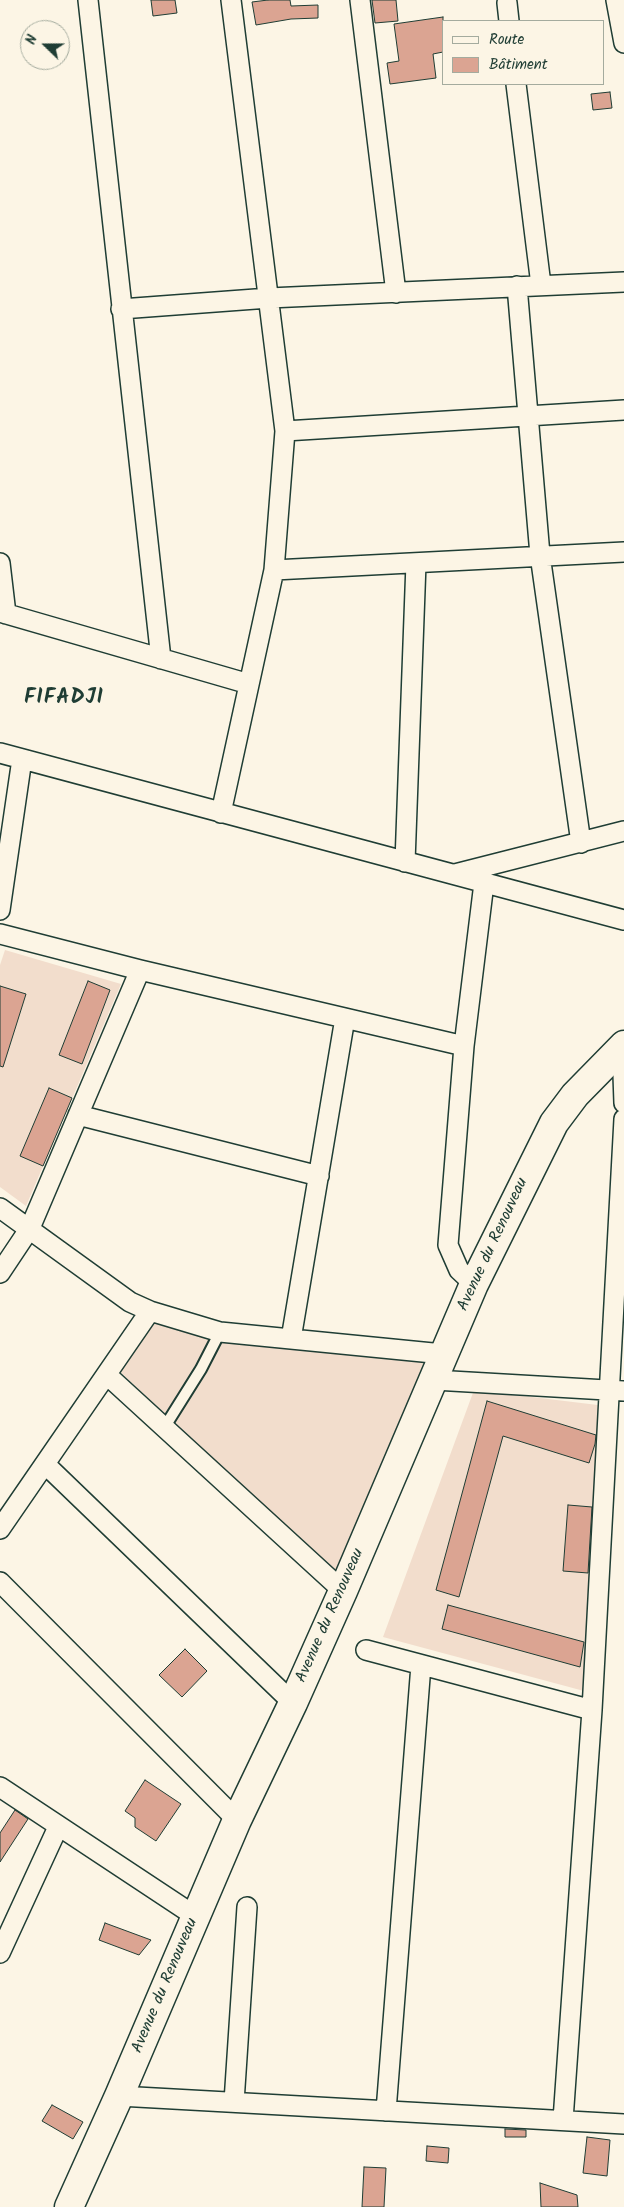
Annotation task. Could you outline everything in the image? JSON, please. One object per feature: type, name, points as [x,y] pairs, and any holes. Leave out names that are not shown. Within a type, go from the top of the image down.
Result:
[{"type":"main road","name":"Avenue du Renouveau","points":[[69,2207],[119,2096],[237,1820],[293,1704],[343,1591],[474,1284],[554,1123],[575,1095],[623,1046]]},
{"type":"street","points":[[88,0],[161,658]]},
{"type":"street","points":[[221,813],[274,570],[285,431],[231,0]]},
{"type":"street","points":[[360,0],[396,293]]},
{"type":"street","points":[[616,0],[624,44]]},
{"type":"street","points":[[516,85],[541,285]]},
{"type":"street","points":[[121,309],[269,298],[624,282]]},
{"type":"street","points":[[517,286],[540,555],[581,843]]},
{"type":"street","points":[[285,431],[624,410]]},
{"type":"street","points":[[274,570],[624,552]]},
{"type":"street","points":[[0,563],[3,613],[249,684]]},
{"type":"street","points":[[405,862],[416,563]]},
{"type":"street","points":[[0,753],[624,920]]},
{"type":"street","points":[[0,910],[22,759]]},
{"type":"street","points":[[454,874],[624,831]]},
{"type":"street","points":[[474,1284],[459,1270],[448,1245],[464,1046],[484,883]]},
{"type":"street","points":[[0,934],[140,970],[464,1046]]},
{"type":"street","points":[[0,1273],[30,1228],[140,970]]},
{"type":"street","points":[[292,1339],[345,1018]]},
{"type":"street","points":[[623,1046],[624,1102]]},
{"type":"street","points":[[78,1115],[319,1176]]},
{"type":"street","points":[[563,2120],[617,1391],[624,1119]]},
{"type":"street","points":[[0,1208],[130,1302],[150,1311],[220,1332],[443,1354]]},
{"type":"street","points":[[0,1529],[150,1311]]},
{"type":"street","points":[[107,1375],[343,1591]]},
{"type":"street","points":[[434,1380],[617,1391]]},
{"type":"street","points":[[45,1464],[293,1704]]},
{"type":"street","points":[[0,1582],[237,1820]]},
{"type":"street","points":[[366,1650],[592,1710]]},
{"type":"street","points":[[386,2111],[421,1665]]},
{"type":"street","points":[[0,1787],[195,1916]]},
{"type":"street","points":[[0,1953],[58,1827]]},
{"type":"street","points":[[234,2102],[247,1907]]},
{"type":"street","points":[[119,2096],[624,2124]]},
{"type":"lane","points":[[164,1428],[201,1369],[220,1332]]},
{"type":"shaded area","points":[[5,950],[121,984],[26,1206],[0,1187],[0,965]]},
{"type":"shaded area","points":[[157,1317],[428,1357],[337,1573],[119,1371]]},
{"type":"shaded area","points":[[474,1390],[606,1406],[584,1691],[383,1637]]},
{"type":"building","points":[[151,0],[175,0],[177,13],[153,16]]},
{"type":"building","points":[[290,0],[291,6],[318,5],[318,18],[291,19],[256,25],[252,2]]},
{"type":"building","points":[[372,0],[396,0],[398,21],[375,23]]},
{"type":"building","points":[[443,17],[442,52],[433,54],[436,78],[390,84],[387,63],[399,61],[394,24]]},
{"type":"building","points":[[610,92],[612,108],[593,110],[591,94]]},
{"type":"building","points":[[88,981],[110,990],[82,1064],[59,1055]]},
{"type":"building","points":[[0,986],[26,994],[3,1067],[0,1066]]},
{"type":"building","points":[[49,1088],[72,1098],[43,1166],[20,1156]]},
{"type":"building","points":[[487,1401],[596,1435],[595,1444],[589,1463],[503,1436],[459,1597],[436,1590]]},
{"type":"building","points":[[568,1505],[592,1507],[588,1573],[563,1571]]},
{"type":"building","points":[[448,1605],[584,1642],[580,1667],[442,1629]]},
{"type":"building","points":[[185,1649],[207,1671],[182,1697],[159,1675]]},
{"type":"building","points":[[145,1780],[181,1804],[156,1841],[135,1827],[135,1818],[125,1811]]},
{"type":"building","points":[[15,1810],[28,1819],[0,1862],[0,1833]]},
{"type":"building","points":[[105,1923],[151,1940],[139,1955],[99,1940]]},
{"type":"building","points":[[52,2105],[83,2122],[73,2139],[42,2121]]},
{"type":"building","points":[[505,2129],[526,2130],[526,2137],[505,2137]]},
{"type":"building","points":[[587,2137],[610,2140],[607,2176],[583,2173]]},
{"type":"building","points":[[427,2146],[449,2148],[448,2163],[426,2161]]},
{"type":"building","points":[[364,2167],[386,2168],[384,2207],[362,2207]]},
{"type":"building","points":[[540,2183],[577,2195],[578,2207],[541,2207]]},
{"type":"district","name":"FIFADJI","points":[[64,699]]}]
